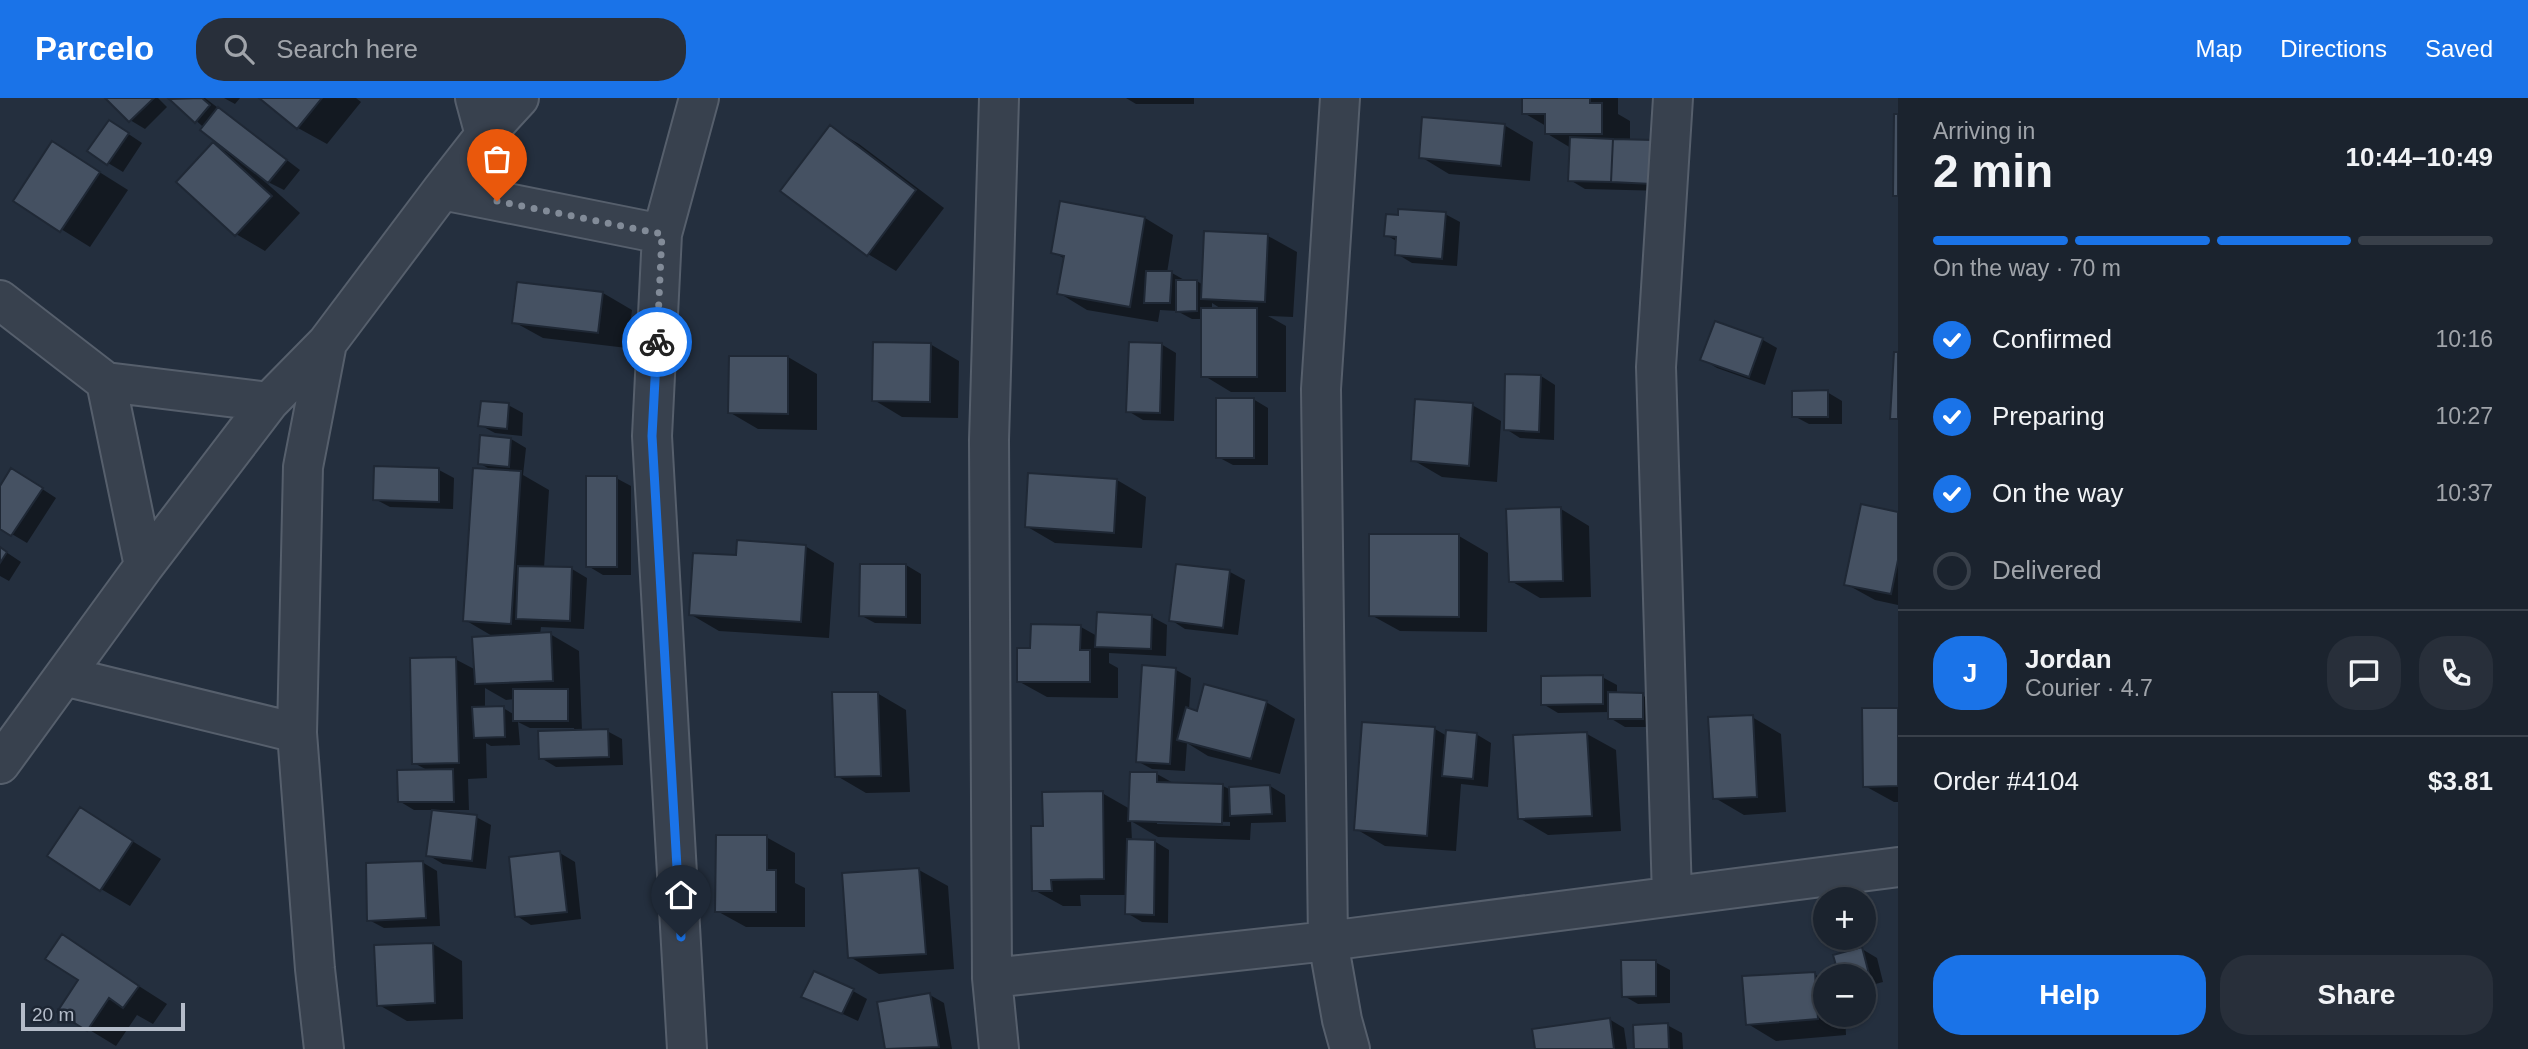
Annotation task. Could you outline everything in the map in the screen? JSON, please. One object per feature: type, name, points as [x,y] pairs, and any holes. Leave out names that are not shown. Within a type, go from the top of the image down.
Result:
[{"type":"street","points":[[475,98],[485,135]]},
{"type":"street","points":[[0,764],[144,566],[269,402],[327,343],[485,135],[519,98]]},
{"type":"street","points":[[687,1049],[652,436],[662,234],[699,98]]},
{"type":"street","points":[[999,98],[989,440],[992,978],[999,1049]]},
{"type":"street","points":[[1340,98],[1321,389],[1328,941],[1350,1049]]},
{"type":"street","points":[[1672,896],[1656,367],[1673,98]]},
{"type":"street","points":[[442,190],[662,234]]},
{"type":"street","points":[[0,300],[106,382],[269,402]]},
{"type":"street","points":[[324,1049],[297,733],[303,467],[327,343]]},
{"type":"street","points":[[106,382],[144,566]]},
{"type":"street","points":[[64,676],[297,733]]},
{"type":"street","points":[[992,978],[1328,941],[1898,867]]},
{"type":"building","points":[[105,98],[154,98],[129,122]]},
{"type":"building","points":[[202,98],[210,105],[195,123],[169,99]]},
{"type":"building","points":[[259,98],[322,98],[297,129]]},
{"type":"building","points":[[1522,98],[1590,98],[1590,103],[1602,103],[1602,134],[1545,134],[1545,114],[1522,114]]},
{"type":"building","points":[[218,107],[287,160],[268,183],[200,130]]},
{"type":"building","points":[[1894,114],[1898,114],[1898,196],[1893,196]]},
{"type":"building","points":[[1422,117],[1505,124],[1501,166],[1419,158]]},
{"type":"building","points":[[109,120],[129,133],[107,165],[87,151]]},
{"type":"building","points":[[830,125],[916,190],[867,256],[780,191]]},
{"type":"building","points":[[1570,137],[1613,139],[1611,182],[1568,181]]},
{"type":"building","points":[[1613,139],[1654,140],[1652,184],[1611,182]]},
{"type":"building","points":[[52,141],[100,172],[60,232],[13,201]]},
{"type":"building","points":[[213,142],[272,196],[235,236],[176,182]]},
{"type":"building","points":[[1060,201],[1145,217],[1130,307],[1057,294],[1064,256],[1051,253]]},
{"type":"building","points":[[1398,209],[1446,212],[1442,259],[1395,255],[1396,237],[1384,236],[1386,214],[1398,215]]},
{"type":"building","points":[[1204,231],[1268,234],[1265,302],[1201,299]]},
{"type":"building","points":[[1146,271],[1172,271],[1170,303],[1144,303]]},
{"type":"building","points":[[1176,280],[1197,280],[1197,311],[1176,312]]},
{"type":"building","points":[[517,282],[603,292],[598,333],[512,323]]},
{"type":"building","points":[[1201,308],[1257,308],[1257,377],[1201,377]]},
{"type":"building","points":[[1715,321],[1763,338],[1749,377],[1700,360]]},
{"type":"building","points":[[873,342],[931,343],[930,402],[872,401]]},
{"type":"building","points":[[1129,342],[1162,343],[1160,413],[1126,412]]},
{"type":"building","points":[[1894,352],[1898,352],[1898,419],[1890,419]]},
{"type":"building","points":[[729,356],[788,356],[788,414],[728,413]]},
{"type":"building","points":[[1505,374],[1541,375],[1539,432],[1504,430]]},
{"type":"building","points":[[1828,390],[1828,417],[1792,417],[1792,391]]},
{"type":"building","points":[[1216,398],[1254,398],[1254,458],[1216,458]]},
{"type":"building","points":[[1415,399],[1473,403],[1469,466],[1411,461]]},
{"type":"building","points":[[481,401],[509,403],[507,429],[478,426]]},
{"type":"building","points":[[480,435],[511,438],[509,467],[478,464]]},
{"type":"building","points":[[374,466],[439,468],[439,502],[373,500]]},
{"type":"building","points":[[11,468],[43,488],[11,536],[0,529],[0,486]]},
{"type":"building","points":[[473,468],[521,471],[511,624],[463,621]]},
{"type":"building","points":[[1028,473],[1117,479],[1114,533],[1025,527]]},
{"type":"building","points":[[586,476],[617,476],[617,567],[586,567]]},
{"type":"building","points":[[1861,504],[1898,512],[1898,560],[1891,594],[1844,585]]},
{"type":"building","points":[[1561,507],[1563,581],[1509,582],[1506,509]]},
{"type":"building","points":[[1369,534],[1459,534],[1459,617],[1369,616]]},
{"type":"building","points":[[737,540],[806,545],[801,622],[689,615],[693,553],[736,555]]},
{"type":"building","points":[[0,547],[7,552],[0,563]]},
{"type":"building","points":[[860,564],[906,564],[906,617],[859,616]]},
{"type":"building","points":[[1176,564],[1230,570],[1223,628],[1169,621]]},
{"type":"building","points":[[518,566],[572,567],[570,621],[516,619]]},
{"type":"building","points":[[1097,612],[1152,615],[1151,649],[1095,647]]},
{"type":"building","points":[[1031,624],[1081,625],[1080,650],[1090,650],[1090,682],[1017,682],[1017,648],[1030,648]]},
{"type":"building","points":[[551,632],[553,681],[475,684],[472,637]]},
{"type":"building","points":[[456,657],[459,763],[412,764],[410,658]]},
{"type":"building","points":[[1142,665],[1176,668],[1170,764],[1136,762]]},
{"type":"building","points":[[1603,675],[1603,704],[1541,705],[1541,676]]},
{"type":"building","points":[[1204,684],[1267,701],[1251,759],[1177,740],[1186,707],[1197,711]]},
{"type":"building","points":[[513,689],[568,689],[568,721],[513,721]]},
{"type":"building","points":[[832,692],[878,692],[881,776],[835,777]]},
{"type":"building","points":[[1608,692],[1643,693],[1643,719],[1608,719]]},
{"type":"building","points":[[504,706],[505,737],[474,738],[472,707]]},
{"type":"building","points":[[1862,708],[1898,708],[1898,786],[1863,787]]},
{"type":"building","points":[[1753,715],[1757,797],[1713,799],[1708,717]]},
{"type":"building","points":[[1362,722],[1435,727],[1427,836],[1354,830]]},
{"type":"building","points":[[608,729],[609,757],[539,759],[538,731]]},
{"type":"building","points":[[1446,730],[1477,733],[1473,779],[1442,776]]},
{"type":"building","points":[[1587,732],[1592,816],[1518,819],[1513,735]]},
{"type":"building","points":[[453,769],[454,802],[398,802],[397,770]]},
{"type":"building","points":[[1130,772],[1157,772],[1157,782],[1223,784],[1222,824],[1128,821]]},
{"type":"building","points":[[1270,785],[1272,814],[1230,816],[1229,787]]},
{"type":"building","points":[[1103,791],[1104,879],[1051,880],[1052,891],[1032,891],[1031,826],[1043,826],[1042,792]]},
{"type":"building","points":[[80,807],[133,841],[100,891],[47,856]]},
{"type":"building","points":[[432,810],[477,815],[472,861],[426,856]]},
{"type":"building","points":[[716,835],[767,835],[767,870],[776,870],[776,912],[715,912]]},
{"type":"building","points":[[1127,839],[1155,840],[1154,915],[1125,914]]},
{"type":"building","points":[[560,851],[567,912],[515,917],[509,857]]},
{"type":"building","points":[[423,861],[426,918],[367,921],[366,863]]},
{"type":"building","points":[[919,868],[926,954],[848,958],[842,873]]},
{"type":"building","points":[[62,934],[139,986],[123,1008],[109,998],[87,1031],[57,1012],[78,980],[45,959]]},
{"type":"building","points":[[433,943],[435,1003],[377,1006],[374,945]]},
{"type":"building","points":[[1863,950],[1866,964],[1836,964],[1833,955]]},
{"type":"building","points":[[1621,960],[1656,960],[1656,996],[1622,997]]},
{"type":"building","points":[[814,971],[854,989],[842,1014],[801,997]]},
{"type":"building","points":[[1813,972],[1813,1019],[1746,1025],[1742,976]]},
{"type":"building","points":[[930,993],[939,1047],[885,1049],[877,1002]]},
{"type":"building","points":[[1610,1018],[1614,1049],[1535,1049],[1532,1029]]},
{"type":"building","points":[[1668,1023],[1669,1049],[1634,1049],[1633,1025]]},
{"type":"way so far","points":[[497,201],[662,234],[657,342]]},
{"type":"route","points":[[657,342],[652,436],[681,937]]}]
